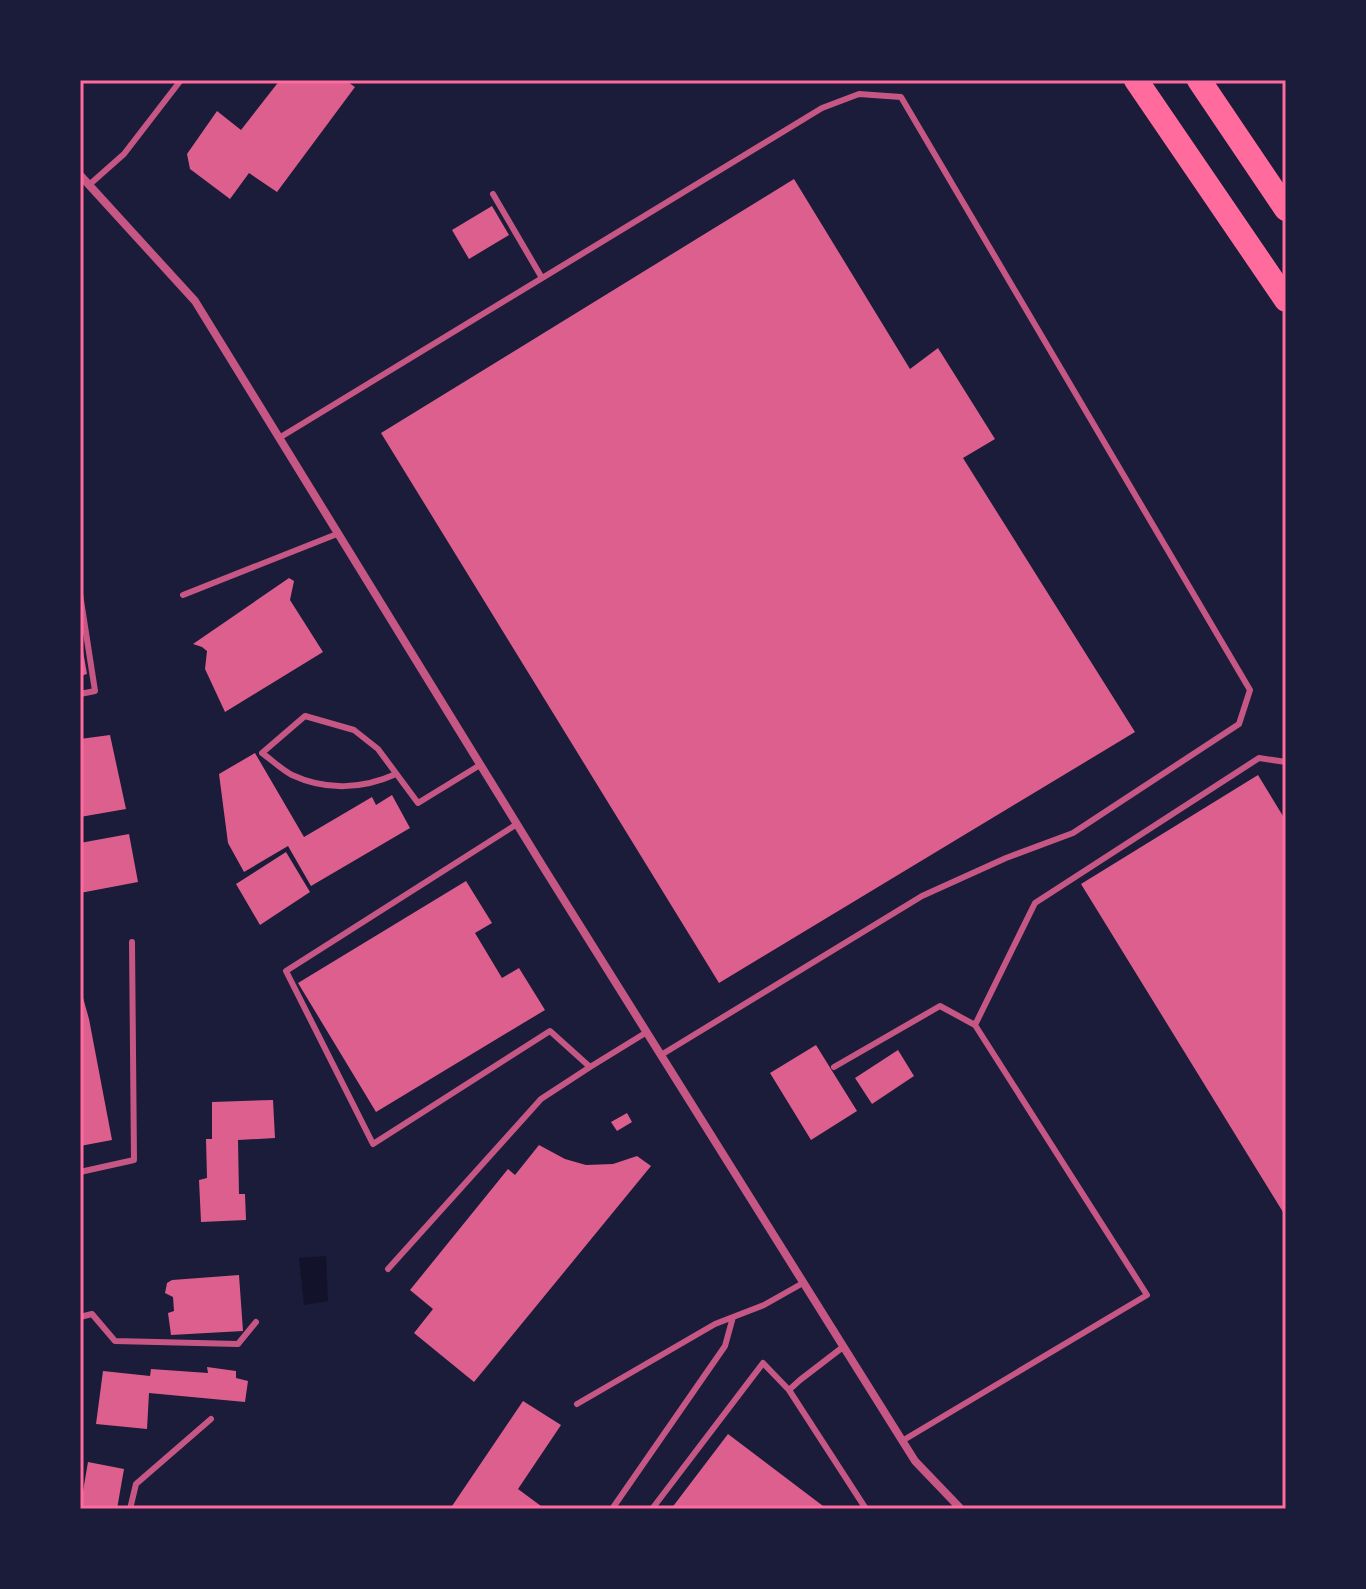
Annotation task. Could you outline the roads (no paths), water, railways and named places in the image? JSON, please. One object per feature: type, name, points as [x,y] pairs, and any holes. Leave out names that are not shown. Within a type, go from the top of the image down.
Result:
[{"type":"highway","points":[[1136,80],[1286,300]]},
{"type":"highway","points":[[1199,80],[1286,209]]},
{"type":"street","points":[[80,175],[195,301],[902,1441],[915,1461],[961,1509]]},
{"type":"lane","points":[[89,185],[124,154],[181,80]]},
{"type":"lane","points":[[279,438],[822,108],[859,94],[901,97],[1250,690],[1239,724],[1073,833],[1006,858],[922,896],[661,1055]]},
{"type":"lane","points":[[493,194],[542,278]]},
{"type":"lane","points":[[183,595],[337,534]]},
{"type":"lane","points":[[80,594],[95,691],[80,694]]},
{"type":"lane","points":[[396,774],[378,782],[332,788],[291,775],[262,753],[305,716],[354,730],[378,749],[418,803],[480,765]]},
{"type":"lane","points":[[975,1025],[1035,903],[1259,758],[1286,762]]},
{"type":"lane","points":[[517,824],[286,971],[373,1144],[550,1031],[590,1067]]},
{"type":"lane","points":[[80,1172],[134,1160],[132,942]]},
{"type":"lane","points":[[834,1067],[940,1006],[975,1025],[1147,1295],[902,1441]]},
{"type":"lane","points":[[388,1269],[541,1099],[647,1032]]},
{"type":"lane","points":[[577,1404],[715,1324],[764,1305],[803,1283]]},
{"type":"lane","points":[[80,1317],[92,1314],[115,1341],[238,1344],[256,1322]]},
{"type":"lane","points":[[612,1509],[725,1346],[733,1317]]},
{"type":"lane","points":[[789,1390],[843,1347]]},
{"type":"lane","points":[[652,1509],[763,1363],[789,1390],[866,1509]]},
{"type":"lane","points":[[130,1509],[136,1484],[211,1419]]}]
